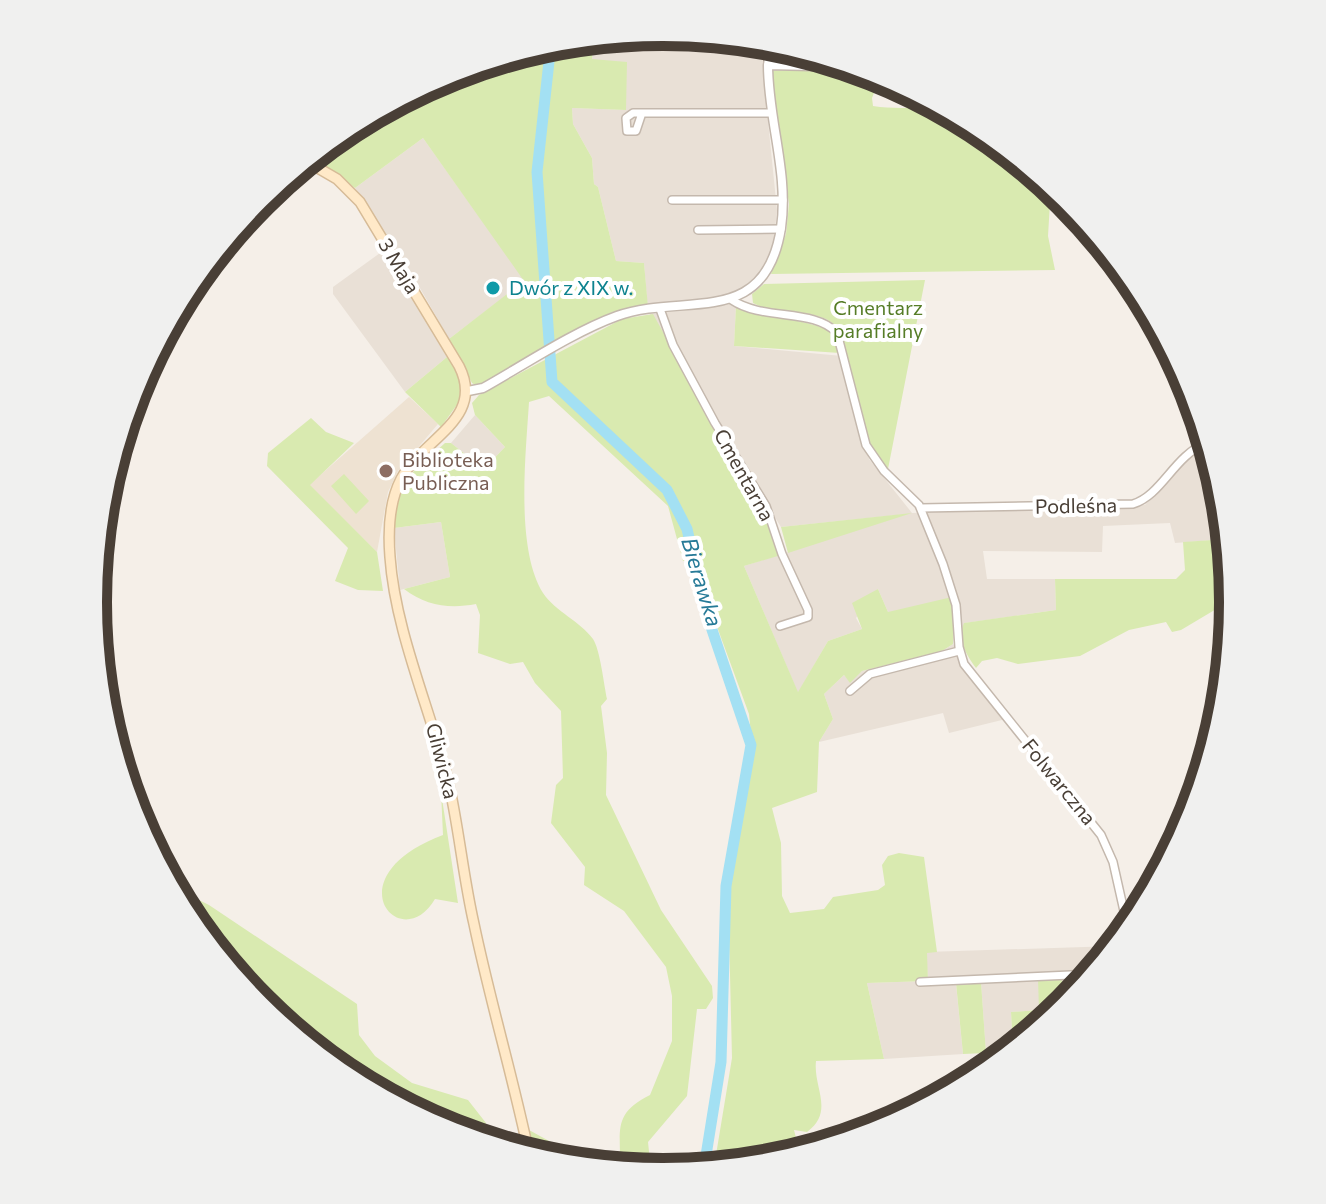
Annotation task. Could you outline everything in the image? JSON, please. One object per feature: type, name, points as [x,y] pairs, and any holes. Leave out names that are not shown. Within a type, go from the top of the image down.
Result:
[{"type":"main road","name":"3 Maja","points":[[317,168],[343,184],[360,202],[459,366],[468,391]]},
{"type":"main road","name":"Gliwicka","points":[[468,391],[462,410],[413,463],[397,488],[391,518],[391,565],[398,602],[453,802],[473,921],[526,1141]]},
{"type":"street","points":[[468,391],[479,389],[618,316],[732,300],[767,268],[781,229],[783,200],[771,113],[768,56]]},
{"type":"street","points":[[768,65],[810,66]]},
{"type":"street","points":[[642,113],[771,113]]},
{"type":"street","points":[[672,200],[783,200]]},
{"type":"street","points":[[698,230],[781,229]]},
{"type":"street","name":"Folwarczna","points":[[732,300],[753,310],[819,321],[835,330],[842,344],[868,449],[921,508],[953,592],[959,651],[977,683],[1101,835],[1115,869],[1124,912]]},
{"type":"street","name":"Cmentarna","points":[[660,309],[680,358],[768,510],[782,554],[808,610],[808,617],[780,626]]},
{"type":"street","name":"Podleśna","points":[[921,508],[1136,504],[1153,493],[1180,459],[1197,448]]},
{"type":"street","points":[[850,691],[870,674],[959,651]]},
{"type":"street","points":[[920,982],[1075,975]]},
{"type":"shaded area","points":[[627,47],[699,47],[771,57],[821,69],[763,72],[777,210],[773,250],[757,279],[733,301],[736,306],[734,346],[842,356],[869,459],[912,513],[1145,505],[1181,461],[1198,452],[1215,540],[1175,543],[1170,523],[1103,526],[1102,552],[983,551],[987,579],[1055,579],[1056,610],[965,623],[959,636],[888,612],[878,589],[856,618],[862,629],[828,641],[798,693],[744,566],[907,514],[781,527],[648,311],[644,263],[616,261],[598,187],[594,184],[592,158],[573,124],[572,108],[626,110],[592,59],[593,51]]},
{"type":"shaded area","points":[[374,127],[318,170],[314,169]]},
{"type":"shaded area","points":[[423,138],[525,281],[449,339],[412,274],[355,188]]},
{"type":"shaded area","points":[[380,253],[388,258],[447,357],[405,392],[333,294],[333,287]]},
{"type":"shaded area","points":[[409,397],[438,424],[398,471],[388,492],[377,552],[309,485]]},
{"type":"shaded area","points":[[475,415],[505,447],[484,469],[451,443]]},
{"type":"shaded area","points":[[441,522],[450,577],[400,590],[394,528]]},
{"type":"shaded area","points":[[953,644],[969,675],[1006,719],[949,733],[943,713],[819,742],[833,719],[824,694],[844,675],[850,682],[862,671],[942,651]]},
{"type":"shaded area","points":[[1099,947],[1044,1007],[1011,1012],[1012,1034],[987,1053],[981,982],[956,984],[963,1054],[884,1059],[867,983],[928,981],[926,952]]},
{"type":"green space","points":[[593,51],[592,59],[627,62],[626,110],[572,108],[573,124],[592,158],[594,184],[598,187],[616,261],[644,263],[648,307],[612,312],[477,386],[472,383],[449,339],[524,281],[423,138],[355,188],[324,165],[385,120],[450,88],[484,76],[519,65]]},
{"type":"green space","points":[[813,69],[842,76],[876,88],[873,106],[918,108],[972,140],[1050,203],[1048,236],[1055,270],[771,274],[786,234],[789,204],[770,71]]},
{"type":"green space","name":"Cmentarz parafialny","points":[[925,280],[888,469],[872,455],[838,328],[820,317],[763,307],[753,303],[752,294],[764,284]]},
{"type":"green space","points":[[736,306],[834,332],[840,353],[734,346]]},
{"type":"green space","points":[[653,314],[771,527],[781,555],[744,566],[798,692],[828,641],[862,629],[852,603],[878,589],[888,612],[952,597],[955,610],[953,644],[942,651],[862,671],[850,683],[844,675],[824,694],[833,719],[819,742],[817,792],[772,808],[781,843],[782,896],[790,913],[824,909],[833,897],[878,890],[885,885],[882,865],[888,856],[899,853],[924,857],[937,952],[927,953],[928,981],[867,983],[884,1059],[816,1061],[820,1116],[807,1132],[794,1130],[796,1138],[806,1139],[736,1153],[716,1155],[732,1058],[728,891],[753,755],[749,714],[708,602],[699,561],[683,561],[668,506],[549,396],[529,402],[524,500],[525,526],[534,574],[548,600],[593,639],[607,699],[601,706],[607,753],[606,795],[661,910],[712,986],[713,998],[706,1009],[697,1009],[687,1096],[648,1142],[650,1158],[620,1156],[624,1116],[650,1095],[672,1041],[672,996],[666,967],[624,911],[584,885],[585,867],[551,823],[556,785],[563,778],[561,711],[535,683],[523,662],[510,664],[478,653],[480,615],[476,604],[438,605],[404,589],[450,577],[441,522],[394,528],[399,491],[428,452],[434,453],[445,443],[451,443],[484,469],[505,447],[475,415],[472,403],[479,395],[622,319]]},
{"type":"green space","points":[[447,357],[457,370],[464,395],[441,427],[405,392]]},
{"type":"green space","points":[[311,418],[326,432],[354,443],[310,485],[377,552],[383,591],[358,590],[335,581],[348,548],[267,466],[268,453]]},
{"type":"green space","points":[[344,474],[369,501],[356,514],[331,486]]},
{"type":"green space","points":[[912,513],[788,553],[781,527]]},
{"type":"green space","points":[[1215,540],[1219,602],[1219,607],[1181,630],[1172,632],[1166,622],[1129,630],[1080,656],[1018,664],[997,658],[982,661],[976,668],[966,652],[962,641],[964,623],[1056,610],[1055,579],[1176,579],[1185,570],[1183,542]]},
{"type":"green space","points":[[441,792],[458,903],[435,899],[421,915],[406,919],[393,915],[384,904],[382,889],[390,871],[409,852],[443,835]]},
{"type":"green space","points":[[191,896],[357,1004],[359,1035],[375,1056],[412,1083],[468,1100],[486,1123],[485,1128],[417,1101],[385,1084],[325,1043],[296,1020],[245,969]]},
{"type":"green space","points":[[1062,978],[1063,988],[1030,1020],[1012,1034],[1011,1012],[1039,1010],[1038,979]]},
{"type":"green space","points":[[981,982],[986,1053],[963,1054],[956,983]]},
{"type":"green space","points":[[529,1130],[562,1148],[555,1147],[531,1142]]},
{"type":"waterway","name":"Bierawka","points":[[549,58],[537,172],[552,382],[667,490],[687,529],[707,615],[751,745],[726,886],[721,1062],[706,1156]]},
{"type":"place","name":"Dwór z XIX w.","points":[[493,288]]},
{"type":"place","name":"Biblioteka Publiczna","points":[[386,471]]}]
